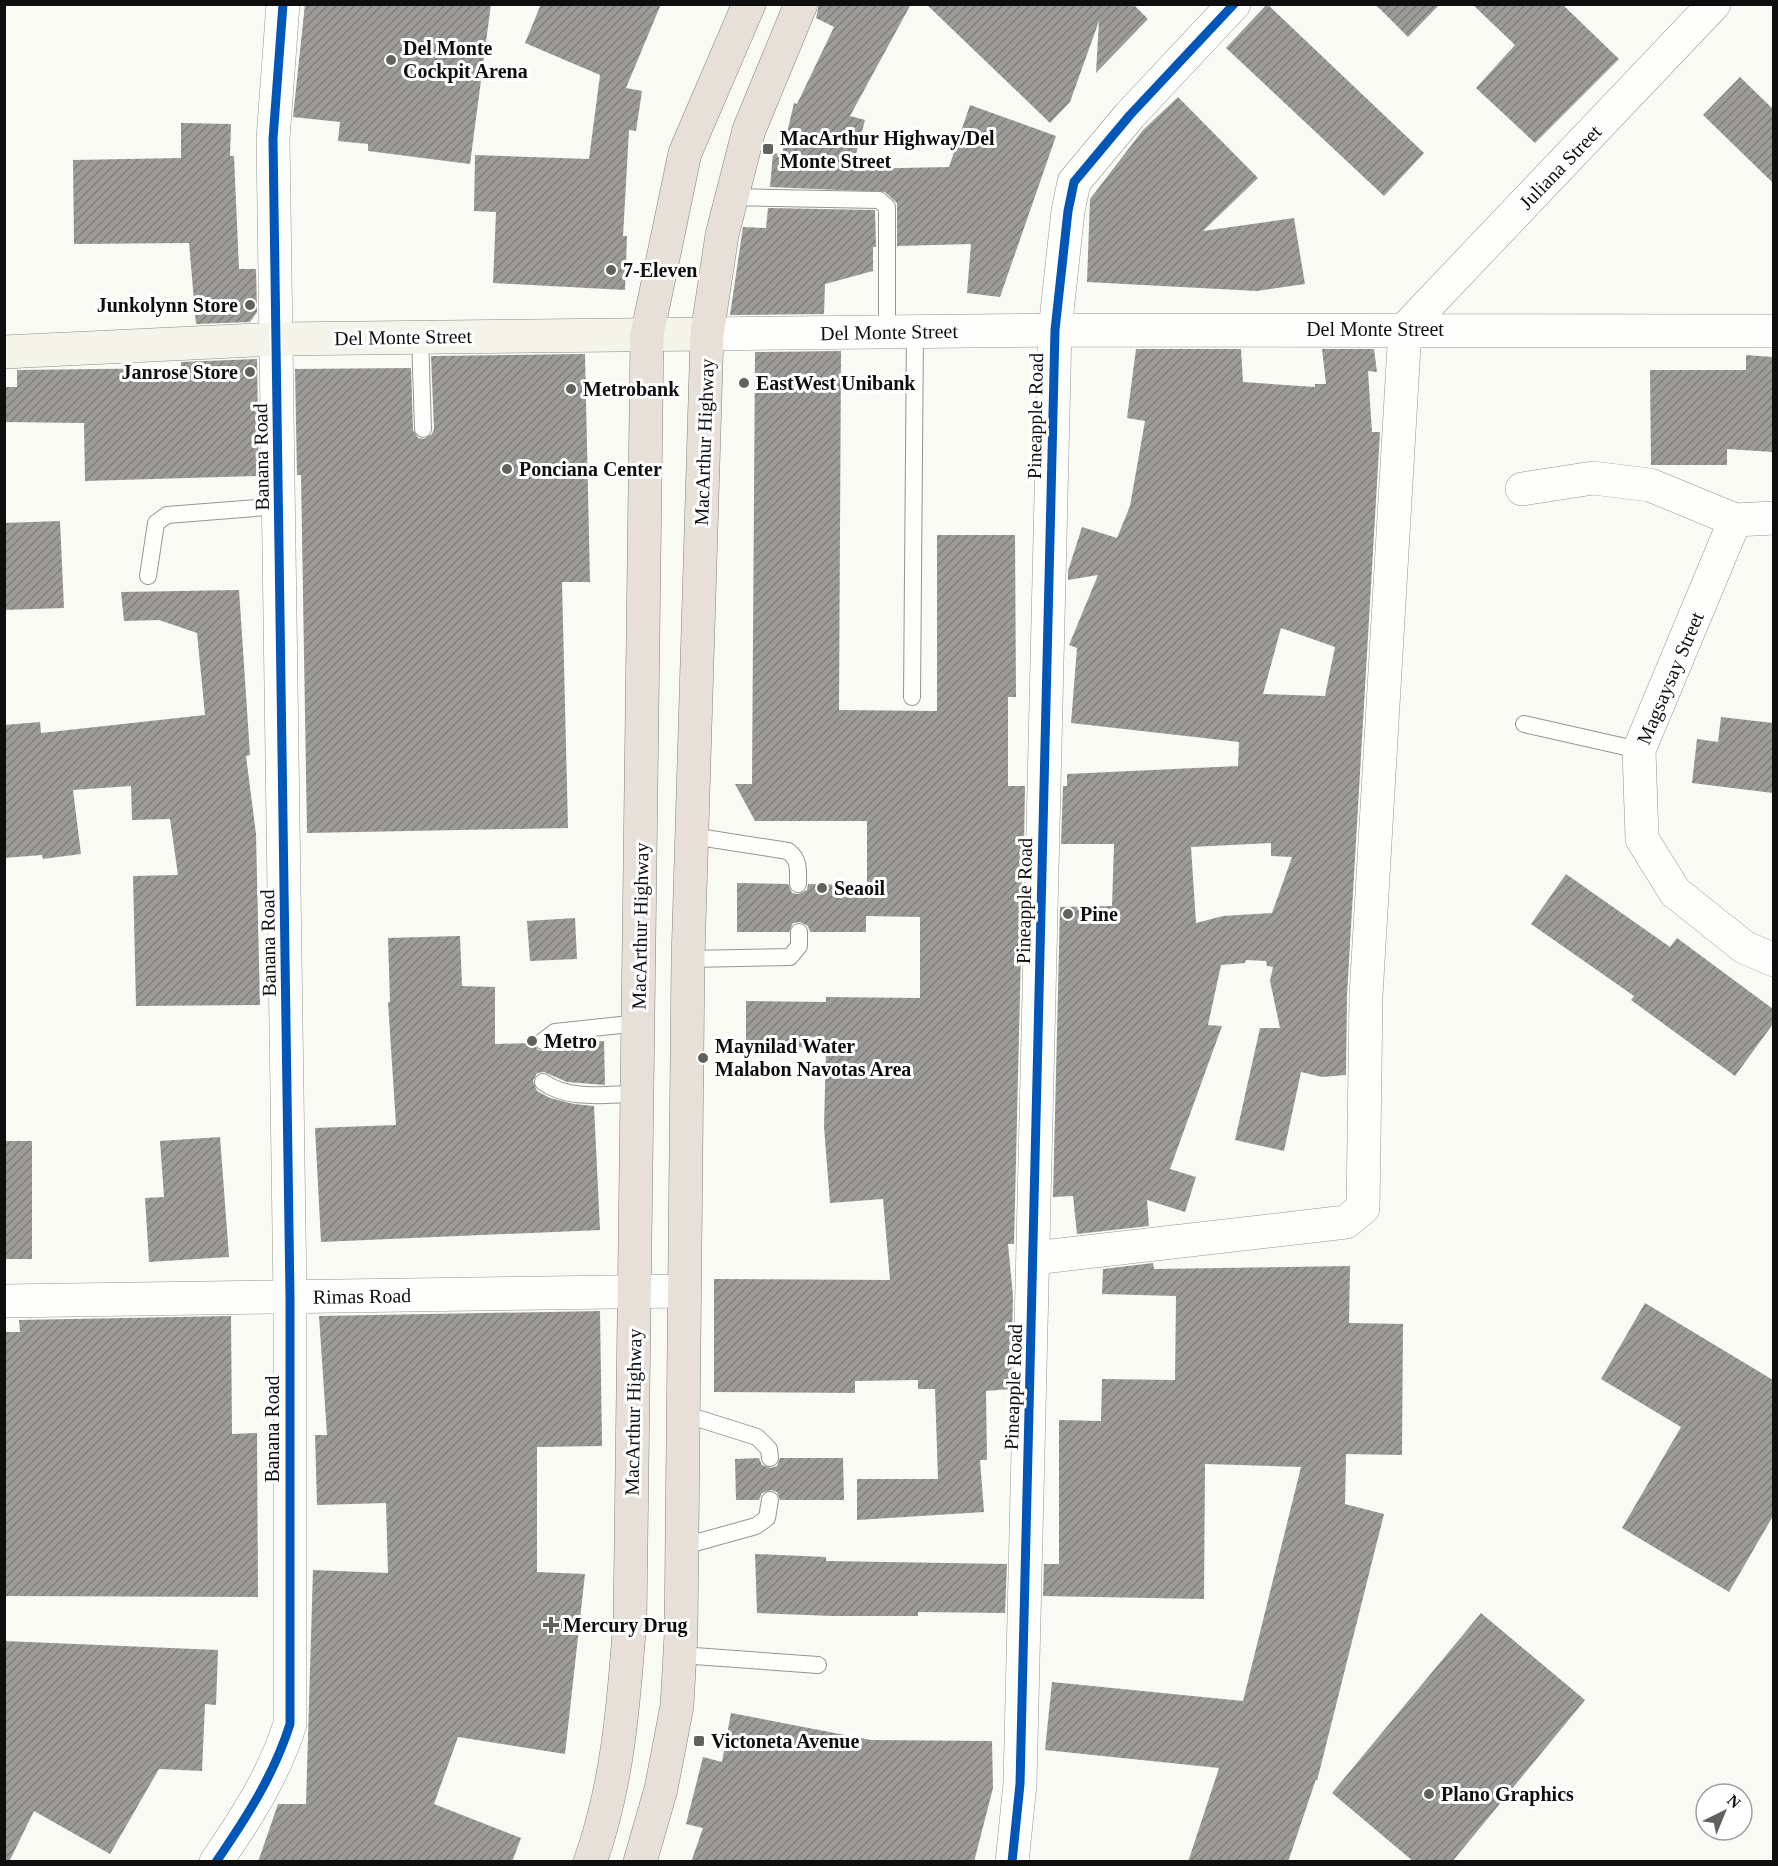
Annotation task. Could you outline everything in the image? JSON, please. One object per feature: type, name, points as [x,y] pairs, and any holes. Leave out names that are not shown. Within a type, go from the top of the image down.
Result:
[{"type":"highway","name":"MacArthur Highway","points":[[590,1862],[613,1774],[624,1695],[630,1619],[647,335],[685,153],[749,4]]},
{"type":"highway","name":"MacArthur Highway","points":[[640,1862],[661,1788],[677,1706],[680,1655],[684,1546],[688,960],[707,334],[722,235],[749,130],[801,4]]},
{"type":"street","name":"Banana Road","points":[[216,1862],[265,1787],[281,1752],[290,1724],[290,1297],[278,339],[273,139],[283,4]]},
{"type":"street","name":"Pineapple Road","points":[[1012,1862],[1020,1784],[1055,330],[1068,211],[1074,182],[1123,122],[1234,4]]},
{"type":"street","name":"Juliana Street","points":[[1405,329],[1714,4]]},
{"type":"street","points":[[1034,1258],[1346,1222],[1363,1208],[1366,996],[1405,329]]},
{"type":"street","name":"Del Monte Street","points":[[4,352],[278,339],[420,337],[1055,330],[1773,331]]},
{"type":"street","points":[[1522,489],[1593,478],[1650,485],[1735,520],[1773,518]]},
{"type":"street","name":"Magsaysay Street","points":[[1735,520],[1639,750],[1642,839],[1675,892],[1744,947],[1773,960]]},
{"type":"street","name":"Rimas Road","points":[[4,1301],[684,1291]]},
{"type":"lane","points":[[731,196],[879,200],[887,207],[901,332],[912,697]]},
{"type":"lane","points":[[420,337],[423,429]]},
{"type":"lane","points":[[148,576],[156,523],[167,515],[280,506]]},
{"type":"lane","points":[[1524,724],[1639,750]]},
{"type":"lane","points":[[692,836],[788,851],[795,857],[798,865],[798,884]]},
{"type":"lane","points":[[688,960],[789,957],[799,946],[799,932]]},
{"type":"lane","points":[[543,1041],[555,1032],[639,1023]]},
{"type":"lane","points":[[543,1083],[555,1091],[570,1094],[638,1094]]},
{"type":"lane","points":[[684,1414],[757,1437],[769,1449],[770,1458]]},
{"type":"lane","points":[[684,1546],[756,1526],[767,1518],[770,1500]]},
{"type":"lane","points":[[680,1655],[818,1665]]},
{"type":"building","name":"Del Monte Cockpit Arena","points":[[305,4],[491,4],[470,164],[368,151],[368,144],[338,141],[340,122],[293,117]]},
{"type":"building","points":[[541,4],[661,4],[626,88],[642,91],[636,131],[629,130],[623,236],[627,236],[625,290],[493,283],[496,212],[474,211],[475,155],[589,159],[600,75],[525,43]]},
{"type":"building","points":[[819,4],[911,4],[850,116],[865,120],[852,169],[949,167],[970,105],[1056,136],[1000,297],[967,293],[971,244],[897,246],[897,203],[885,192],[770,187],[773,153],[782,154],[794,103],[797,104],[834,27],[816,18]]},
{"type":"building","points":[[926,4],[1133,4],[1148,19],[1096,73],[1099,21],[1070,102],[1050,123]]},
{"type":"building","points":[[1267,4],[1424,153],[1384,196],[1226,48]]},
{"type":"building","points":[[1375,4],[1440,4],[1408,37]]},
{"type":"building","points":[[1472,4],[1562,4],[1619,59],[1535,143],[1476,88],[1515,45]]},
{"type":"building","points":[[1740,77],[1773,109],[1773,183],[1703,115]]},
{"type":"building","points":[[1178,97],[1258,178],[1203,231],[1294,218],[1305,284],[1257,291],[1087,282],[1090,199],[1143,130]]},
{"type":"building","points":[[181,123],[231,124],[230,156],[234,156],[239,269],[256,269],[257,312],[250,322],[196,324],[189,243],[74,244],[73,160],[181,158]]},
{"type":"building","points":[[768,208],[875,210],[876,247],[873,247],[873,271],[825,284],[824,314],[730,315],[743,227],[766,228]]},
{"type":"building","points":[[1136,349],[1241,349],[1243,382],[1315,387],[1315,384],[1326,384],[1322,349],[1374,349],[1377,372],[1368,371],[1372,432],[1380,432],[1347,995],[1346,1075],[1322,1077],[1301,1072],[1284,1151],[1235,1140],[1260,1028],[1280,1028],[1270,981],[1273,967],[1267,966],[1266,961],[1246,960],[1245,963],[1221,965],[1208,1025],[1222,1026],[1170,1169],[1196,1177],[1185,1212],[1147,1200],[1149,1226],[1077,1234],[1073,1196],[1053,1197],[1060,907],[1112,906],[1114,844],[1061,844],[1063,786],[1067,786],[1067,774],[1238,766],[1239,742],[1071,723],[1077,648],[1069,645],[1098,575],[1068,580],[1068,571],[1082,527],[1117,538],[1130,506],[1145,421],[1127,418]],"holes":[[[1281,628],[1335,647],[1325,696],[1263,694]],[[1271,843],[1271,856],[1292,857],[1272,913],[1223,916],[1196,923],[1191,847]]]},
{"type":"building","points":[[841,351],[839,710],[937,711],[937,535],[1015,535],[1016,697],[1008,697],[1008,786],[1025,786],[1024,844],[1021,844],[1022,908],[1014,1244],[1008,1244],[1013,1296],[1011,1389],[986,1391],[987,1460],[980,1460],[984,1512],[857,1520],[857,1479],[938,1479],[935,1389],[918,1389],[918,1380],[855,1381],[855,1393],[714,1392],[714,1279],[890,1280],[883,1199],[830,1203],[824,1127],[826,1048],[746,1046],[746,1001],[826,1002],[826,997],[920,998],[920,917],[866,916],[866,932],[810,932],[808,926],[800,922],[793,923],[789,932],[737,932],[737,883],[788,884],[792,893],[798,894],[807,890],[808,884],[867,885],[867,821],[755,821],[735,784],[752,784],[755,352]]},
{"type":"building","points":[[585,354],[590,582],[562,582],[568,828],[307,833],[301,475],[297,475],[295,369],[411,368],[413,430],[418,438],[424,439],[432,434],[434,429],[431,356]]},
{"type":"building","points":[[1746,355],[1773,357],[1773,452],[1727,449],[1727,465],[1651,465],[1650,370],[1746,370]]},
{"type":"building","points":[[257,359],[259,476],[85,481],[84,423],[4,422],[4,387],[17,387],[17,370],[181,368],[181,362]]},
{"type":"building","points":[[60,521],[64,608],[4,610],[4,523]]},
{"type":"building","points":[[239,590],[250,755],[246,756],[256,834],[260,1005],[136,1006],[133,876],[178,875],[170,819],[132,820],[131,786],[73,790],[81,854],[43,859],[42,855],[4,858],[4,725],[40,722],[41,733],[205,715],[197,633],[159,620],[124,621],[121,592]]},
{"type":"building","points":[[1721,717],[1773,723],[1773,793],[1692,783],[1697,739],[1718,742]]},
{"type":"building","points":[[1566,874],[1670,947],[1677,938],[1773,1009],[1773,1024],[1735,1076],[1631,1000],[1634,996],[1531,924]]},
{"type":"building","points":[[575,918],[577,959],[530,961],[527,921]]},
{"type":"building","points":[[460,936],[462,986],[495,987],[495,1044],[533,1043],[538,1050],[544,1051],[559,1042],[604,1041],[605,1085],[567,1082],[544,1072],[537,1073],[533,1081],[537,1091],[550,1098],[594,1106],[600,1230],[321,1242],[315,1128],[396,1125],[388,1002],[390,1002],[388,938]]},
{"type":"building","points":[[220,1137],[229,1257],[149,1262],[145,1198],[164,1197],[160,1141]]},
{"type":"building","points":[[4,1141],[32,1141],[32,1259],[4,1259]]},
{"type":"building","points":[[1153,1263],[1154,1269],[1350,1266],[1349,1323],[1403,1324],[1402,1455],[1346,1454],[1345,1504],[1384,1514],[1317,1781],[1316,1779],[1288,1862],[1188,1862],[1219,1768],[1045,1750],[1052,1682],[1243,1701],[1301,1467],[1205,1464],[1204,1599],[1043,1596],[1044,1564],[1059,1564],[1059,1420],[1101,1421],[1102,1379],[1175,1380],[1176,1296],[1102,1294],[1103,1269]]},
{"type":"building","points":[[1645,1303],[1773,1380],[1773,1516],[1729,1592],[1622,1528],[1681,1427],[1601,1379]]},
{"type":"building","points":[[600,1311],[602,1446],[537,1447],[537,1572],[585,1574],[565,1754],[458,1737],[434,1804],[521,1838],[512,1862],[258,1862],[278,1804],[306,1804],[313,1570],[388,1573],[386,1503],[317,1505],[315,1435],[327,1435],[319,1316]]},
{"type":"building","points":[[231,1316],[232,1434],[257,1433],[258,1597],[4,1596],[4,1332],[20,1332],[19,1320]]},
{"type":"building","points":[[759,1458],[762,1465],[771,1468],[777,1466],[780,1458],[843,1458],[844,1500],[780,1500],[777,1492],[771,1490],[762,1493],[759,1500],[736,1500],[735,1459]]},
{"type":"building","points":[[755,1554],[826,1557],[826,1561],[1007,1564],[1005,1613],[918,1612],[918,1616],[833,1616],[757,1613]]},
{"type":"building","points":[[1481,1613],[1585,1700],[1452,1862],[1414,1862],[1332,1793]]},
{"type":"building","points":[[4,1641],[218,1650],[216,1705],[205,1704],[202,1771],[159,1769],[110,1854],[34,1811],[9,1862],[4,1862]]},
{"type":"building","points":[[731,1713],[871,1740],[992,1741],[993,1788],[974,1862],[691,1862],[703,1828],[686,1824],[703,1757],[722,1762]]},
{"type":"cycle path","points":[[216,1862],[267,1778],[290,1724],[290,1297],[273,139],[283,4]]},
{"type":"cycle path","points":[[1012,1862],[1020,1784],[1055,330],[1068,211],[1074,182],[1130,115],[1234,4]]},
{"type":"place","name":"Del Monte Cockpit Arena","points":[[391,60]]},
{"type":"place","name":"MacArthur Highway/Del Monte Street","points":[[768,149]]},
{"type":"place","name":"7-Eleven","points":[[611,270]]},
{"type":"place","name":"Junkolynn Store","points":[[250,305]]},
{"type":"place","name":"Janrose Store","points":[[250,372]]},
{"type":"place","name":"EastWest Unibank","points":[[744,383]]},
{"type":"place","name":"Metrobank","points":[[571,389]]},
{"type":"place","name":"Ponciana Center","points":[[507,469]]},
{"type":"place","name":"Seaoil","points":[[822,888]]},
{"type":"place","name":"Pine","points":[[1068,914]]},
{"type":"place","name":"Metro","points":[[532,1041]]},
{"type":"place","name":"Maynilad Water Malabon Navotas Area","points":[[703,1058]]},
{"type":"place","name":"Mercury Drug","points":[[551,1625]]},
{"type":"place","name":"Victoneta Avenue","points":[[699,1741]]},
{"type":"place","name":"Plano Graphics","points":[[1429,1794]]}]
